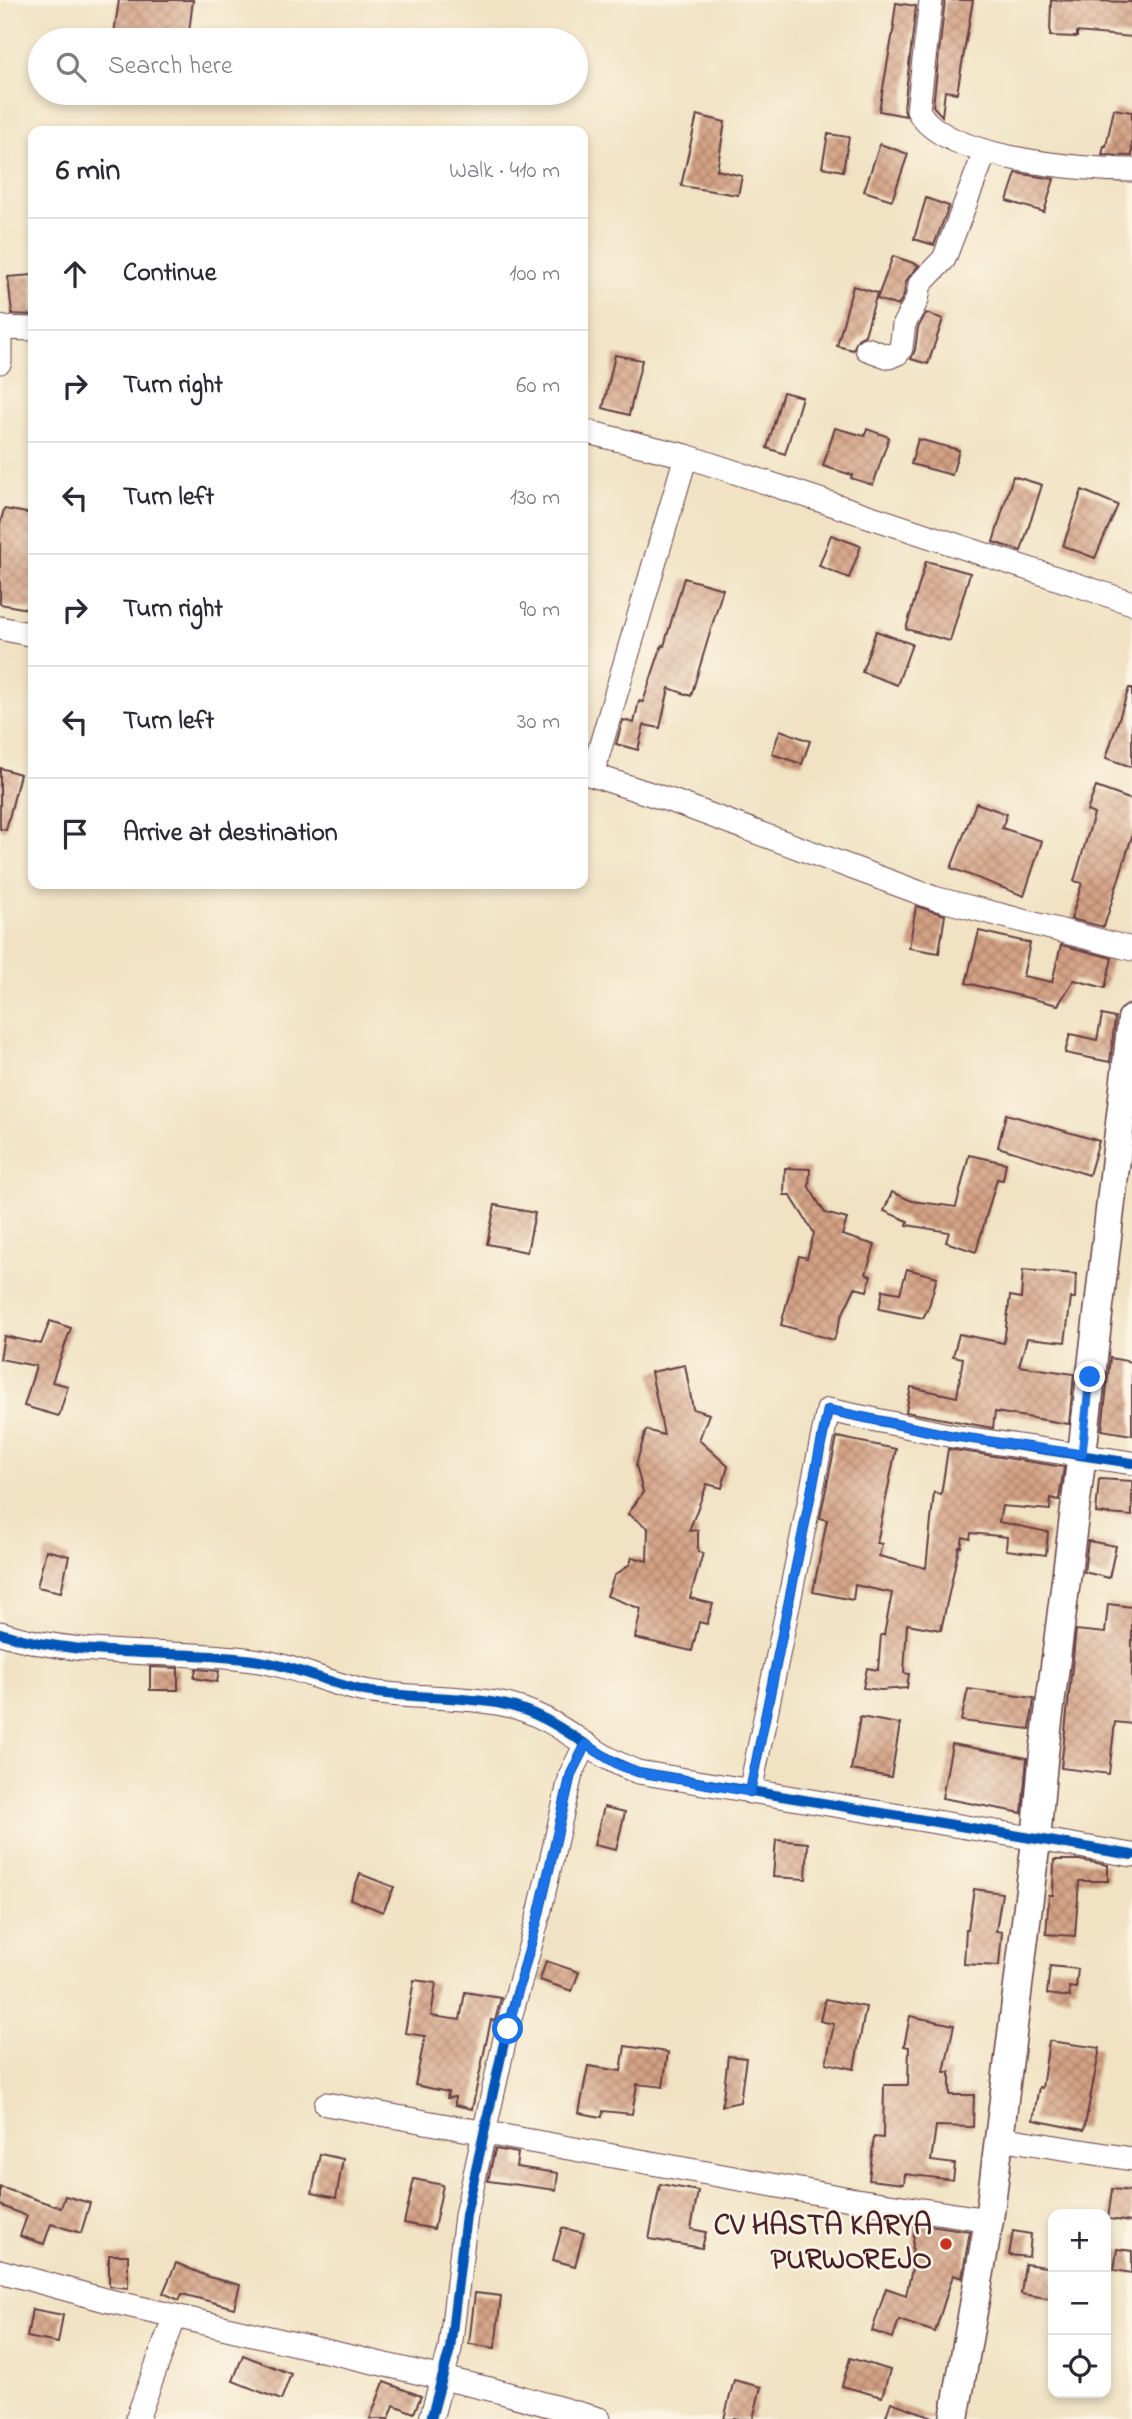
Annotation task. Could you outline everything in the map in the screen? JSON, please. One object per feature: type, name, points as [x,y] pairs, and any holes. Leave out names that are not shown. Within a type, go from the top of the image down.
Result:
[{"type":"main road","points":[[954,2419],[989,2220],[1132,1019]]},
{"type":"street","points":[[932,0],[918,110],[923,120],[934,130],[985,152],[1069,167],[1132,170]]},
{"type":"street","points":[[867,349],[888,357],[898,353],[901,348],[904,324],[917,300],[920,284],[944,259],[985,152]]},
{"type":"street","points":[[0,362],[0,327],[28,329]]},
{"type":"street","points":[[588,431],[686,456],[1132,603]]},
{"type":"street","points":[[588,771],[686,456]]},
{"type":"street","points":[[0,628],[28,634]]},
{"type":"street","points":[[588,774],[675,802],[934,898],[1132,949]]},
{"type":"street","points":[[750,1792],[828,1410],[953,1436],[1132,1463]]},
{"type":"street","points":[[0,1633],[64,1648],[255,1660],[299,1670],[366,1691],[501,1703],[529,1710],[550,1720],[618,1765],[638,1772],[1132,1855]]},
{"type":"street","points":[[431,2419],[450,2349],[466,2215],[484,2133],[571,1774],[586,1744]]},
{"type":"street","points":[[326,2104],[850,2199],[989,2220]]},
{"type":"street","points":[[999,2138],[1132,2159]]},
{"type":"street","points":[[0,2271],[105,2300],[443,2378],[599,2419]]},
{"type":"street","points":[[136,2419],[175,2316]]},
{"type":"building","points":[[119,0],[193,0],[190,28],[115,28]]},
{"type":"building","points":[[945,0],[973,0],[957,93],[945,91],[942,116],[933,106]]},
{"type":"building","points":[[1051,0],[1132,2],[1132,37],[1077,32],[1077,37],[1050,36]]},
{"type":"building","points":[[896,3],[916,6],[904,108],[906,116],[879,111]]},
{"type":"building","points":[[1114,109],[1132,112],[1132,156],[1102,155]]},
{"type":"building","points":[[697,115],[725,122],[717,170],[742,176],[738,195],[681,186]]},
{"type":"building","points":[[828,134],[849,137],[843,171],[822,167]]},
{"type":"building","points":[[880,144],[908,154],[892,200],[864,191]]},
{"type":"building","points":[[1016,173],[1054,179],[1044,212],[1007,201]]},
{"type":"building","points":[[926,198],[949,206],[934,245],[914,239]]},
{"type":"building","points":[[893,256],[919,265],[906,281],[904,295],[898,306],[877,299]]},
{"type":"building","points":[[28,275],[28,315],[12,314],[8,277]]},
{"type":"building","points":[[853,286],[877,293],[865,335],[858,339],[853,350],[837,346]]},
{"type":"building","points":[[926,313],[943,319],[928,364],[911,359],[918,328]]},
{"type":"building","points":[[615,355],[642,360],[629,415],[603,408]]},
{"type":"building","points":[[783,392],[802,397],[785,454],[767,448]]},
{"type":"building","points":[[835,428],[865,436],[867,429],[889,437],[873,485],[823,466]]},
{"type":"building","points":[[918,439],[959,450],[952,475],[911,464]]},
{"type":"building","points":[[1013,476],[1042,485],[1021,551],[993,542]]},
{"type":"building","points":[[1082,490],[1118,505],[1095,558],[1063,546]]},
{"type":"building","points":[[4,509],[28,513],[28,609],[0,604],[0,525]]},
{"type":"building","points":[[831,535],[861,546],[849,578],[819,566]]},
{"type":"building","points":[[926,561],[970,573],[950,641],[906,629]]},
{"type":"building","points":[[684,578],[723,589],[691,696],[669,688],[660,728],[644,725],[638,750],[616,744],[623,720],[634,723],[639,701],[643,702],[662,645],[664,646]]},
{"type":"building","points":[[876,631],[912,644],[897,685],[862,672]]},
{"type":"building","points":[[1129,688],[1132,688],[1132,767],[1106,758]]},
{"type":"building","points":[[780,730],[810,741],[802,764],[772,754]]},
{"type":"building","points":[[0,768],[20,774],[6,830],[0,829]]},
{"type":"building","points":[[1096,787],[1132,800],[1132,836],[1104,927],[1071,919],[1082,883],[1074,881],[1094,814],[1087,811]]},
{"type":"building","points":[[976,803],[1007,814],[1002,828],[1042,841],[1024,896],[951,868]]},
{"type":"building","points":[[916,906],[945,915],[939,953],[909,948]]},
{"type":"building","points":[[979,931],[1030,943],[1023,976],[1052,982],[1061,945],[1112,958],[1105,988],[1074,980],[1058,1005],[966,983]]},
{"type":"building","points":[[1102,1015],[1115,1018],[1110,1062],[1065,1053],[1070,1034],[1097,1040]]},
{"type":"building","points":[[1006,1114],[1099,1141],[1089,1175],[998,1147]]},
{"type":"building","points":[[969,1155],[1006,1163],[1003,1180],[997,1179],[976,1252],[946,1242],[949,1232],[907,1225],[908,1221],[884,1211],[892,1192],[912,1201],[956,1207]]},
{"type":"building","points":[[785,1168],[810,1169],[809,1187],[825,1213],[847,1219],[842,1235],[875,1245],[866,1274],[871,1276],[867,1291],[855,1288],[841,1317],[834,1340],[781,1325],[799,1256],[807,1258],[814,1233],[790,1195],[784,1195]]},
{"type":"building","points":[[495,1205],[535,1213],[527,1252],[487,1244]]},
{"type":"building","points":[[907,1269],[937,1277],[923,1318],[879,1309],[883,1290],[900,1293]]},
{"type":"building","points":[[1023,1270],[1076,1274],[1075,1298],[1071,1298],[1065,1342],[1027,1338],[1019,1366],[1074,1374],[1069,1424],[995,1412],[993,1428],[906,1412],[911,1387],[957,1397],[963,1358],[953,1356],[959,1334],[1004,1343],[1010,1296],[1021,1298]]},
{"type":"building","points":[[50,1321],[71,1328],[52,1382],[68,1386],[59,1416],[24,1406],[36,1366],[0,1359],[4,1336],[41,1344]]},
{"type":"building","points":[[1110,1358],[1132,1362],[1132,1435],[1102,1430]]},
{"type":"building","points":[[685,1365],[693,1409],[709,1414],[699,1440],[728,1466],[722,1488],[707,1484],[689,1531],[698,1530],[698,1552],[703,1553],[690,1598],[713,1604],[707,1624],[699,1622],[692,1651],[635,1638],[641,1609],[607,1596],[614,1576],[630,1564],[632,1557],[647,1561],[648,1528],[628,1514],[643,1492],[636,1465],[646,1430],[664,1435],[651,1372]]},
{"type":"building","points":[[837,1437],[896,1449],[877,1543],[882,1544],[879,1556],[926,1568],[934,1492],[941,1495],[948,1449],[1064,1467],[1059,1500],[1051,1498],[1050,1510],[1002,1506],[999,1522],[1048,1532],[1046,1555],[1006,1550],[1007,1537],[971,1533],[970,1539],[963,1537],[941,1630],[907,1624],[904,1673],[909,1674],[907,1688],[863,1688],[867,1668],[878,1670],[881,1635],[884,1635],[892,1593],[855,1585],[853,1600],[813,1592],[827,1520],[820,1518]]},
{"type":"building","points":[[1099,1479],[1132,1481],[1132,1516],[1096,1513]]},
{"type":"building","points":[[1088,1541],[1116,1546],[1109,1578],[1084,1572]]},
{"type":"building","points":[[46,1550],[69,1556],[61,1592],[37,1587]]},
{"type":"building","points":[[1108,1604],[1132,1607],[1132,1724],[1115,1722],[1109,1774],[1061,1768],[1076,1630],[1105,1633]]},
{"type":"building","points":[[150,1667],[178,1668],[178,1690],[150,1690]]},
{"type":"building","points":[[196,1669],[219,1671],[217,1682],[194,1678]]},
{"type":"building","points":[[968,1689],[1034,1698],[1030,1729],[961,1721]]},
{"type":"building","points":[[860,1717],[900,1724],[891,1777],[851,1770]]},
{"type":"building","points":[[952,1744],[1027,1758],[1022,1813],[942,1798]]},
{"type":"building","points":[[604,1807],[625,1812],[616,1850],[594,1845]]},
{"type":"building","points":[[776,1840],[808,1843],[806,1879],[773,1877]]},
{"type":"building","points":[[1054,1860],[1079,1860],[1108,1865],[1108,1881],[1079,1881],[1075,1936],[1046,1934],[1049,1895],[1053,1895]]},
{"type":"building","points":[[360,1874],[394,1887],[383,1912],[350,1899]]},
{"type":"building","points":[[974,1889],[1002,1893],[996,1931],[1002,1932],[999,1966],[964,1964],[966,1929]]},
{"type":"building","points":[[546,1961],[579,1972],[572,1991],[540,1980]]},
{"type":"building","points":[[1050,1966],[1078,1969],[1076,1988],[1069,1987],[1070,1997],[1047,1994]]},
{"type":"building","points":[[414,1980],[436,1983],[431,2016],[460,2020],[465,1992],[501,1998],[495,2021],[491,2020],[472,2109],[455,2105],[455,2097],[447,2098],[448,2092],[415,2085],[425,2036],[405,2033]]},
{"type":"building","points":[[825,1999],[866,2007],[854,2069],[826,2063],[834,2024],[820,2021]]},
{"type":"building","points":[[910,2016],[954,2025],[944,2072],[950,2072],[950,2095],[974,2095],[973,2127],[936,2126],[931,2161],[955,2164],[953,2180],[905,2174],[904,2184],[869,2180],[874,2137],[883,2138],[884,2085],[908,2085],[909,2047],[904,2046]]},
{"type":"building","points":[[1049,2041],[1100,2048],[1084,2130],[1033,2120],[1039,2087],[1042,2088]]},
{"type":"building","points":[[625,2046],[668,2052],[663,2087],[637,2084],[632,2114],[603,2111],[602,2117],[579,2113],[588,2066],[621,2071]]},
{"type":"building","points":[[728,2056],[746,2058],[740,2102],[722,2106]]},
{"type":"building","points":[[495,2149],[518,2153],[516,2167],[558,2173],[556,2190],[488,2181]]},
{"type":"building","points":[[320,2154],[343,2159],[336,2198],[312,2193]]},
{"type":"building","points":[[414,2179],[443,2185],[434,2229],[404,2223]]},
{"type":"building","points":[[660,2184],[698,2191],[691,2229],[706,2232],[702,2248],[649,2239]]},
{"type":"building","points":[[0,2187],[61,2208],[65,2196],[90,2203],[81,2233],[51,2224],[44,2244],[20,2236],[27,2216],[0,2205]]},
{"type":"building","points":[[1112,2189],[1132,2191],[1132,2222],[1111,2219]]},
{"type":"building","points":[[915,2223],[970,2231],[962,2278],[953,2275],[935,2332],[899,2320],[893,2338],[872,2331],[886,2288],[906,2295],[913,2265]]},
{"type":"building","points":[[562,2228],[584,2233],[575,2266],[553,2260]]},
{"type":"building","points":[[1013,2231],[1031,2234],[1029,2257],[1009,2255]]},
{"type":"building","points":[[1117,2249],[1132,2251],[1132,2273],[1114,2270]]},
{"type":"building","points":[[109,2255],[128,2255],[128,2288],[109,2286]]},
{"type":"building","points":[[176,2263],[209,2277],[240,2285],[234,2308],[182,2294],[179,2300],[163,2293]]},
{"type":"building","points":[[1025,2264],[1048,2267],[1048,2298],[1021,2294]]},
{"type":"building","points":[[475,2293],[501,2296],[495,2348],[469,2344]]},
{"type":"building","points":[[32,2309],[63,2315],[58,2343],[27,2337]]},
{"type":"building","points":[[243,2355],[291,2374],[281,2400],[233,2381]]},
{"type":"building","points":[[850,2358],[890,2370],[882,2397],[842,2386]]},
{"type":"building","points":[[734,2380],[761,2387],[753,2419],[724,2419]]},
{"type":"building","points":[[384,2382],[421,2396],[414,2413],[394,2405],[389,2419],[370,2419]]},
{"type":"building","points":[[891,2402],[933,2417],[933,2419],[885,2419]]},
{"type":"cycle path","points":[[750,1792],[828,1410],[953,1436],[1132,1463]]},
{"type":"cycle path","points":[[0,1633],[62,1647],[253,1660],[365,1691],[502,1704],[540,1717],[603,1755],[638,1772],[1132,1855]]},
{"type":"cycle path","points":[[431,2419],[450,2349],[466,2215],[507,2029],[538,1918],[571,1774],[586,1744]]},
{"type":"place","name":"CV HASTA KARYA PURWOREJO","points":[[946,2244]]},
{"type":"route","points":[[508,2029],[538,1918],[571,1774],[586,1744],[618,1765],[638,1772],[750,1792],[828,1410],[953,1436],[1082,1454],[1090,1377]]}]
